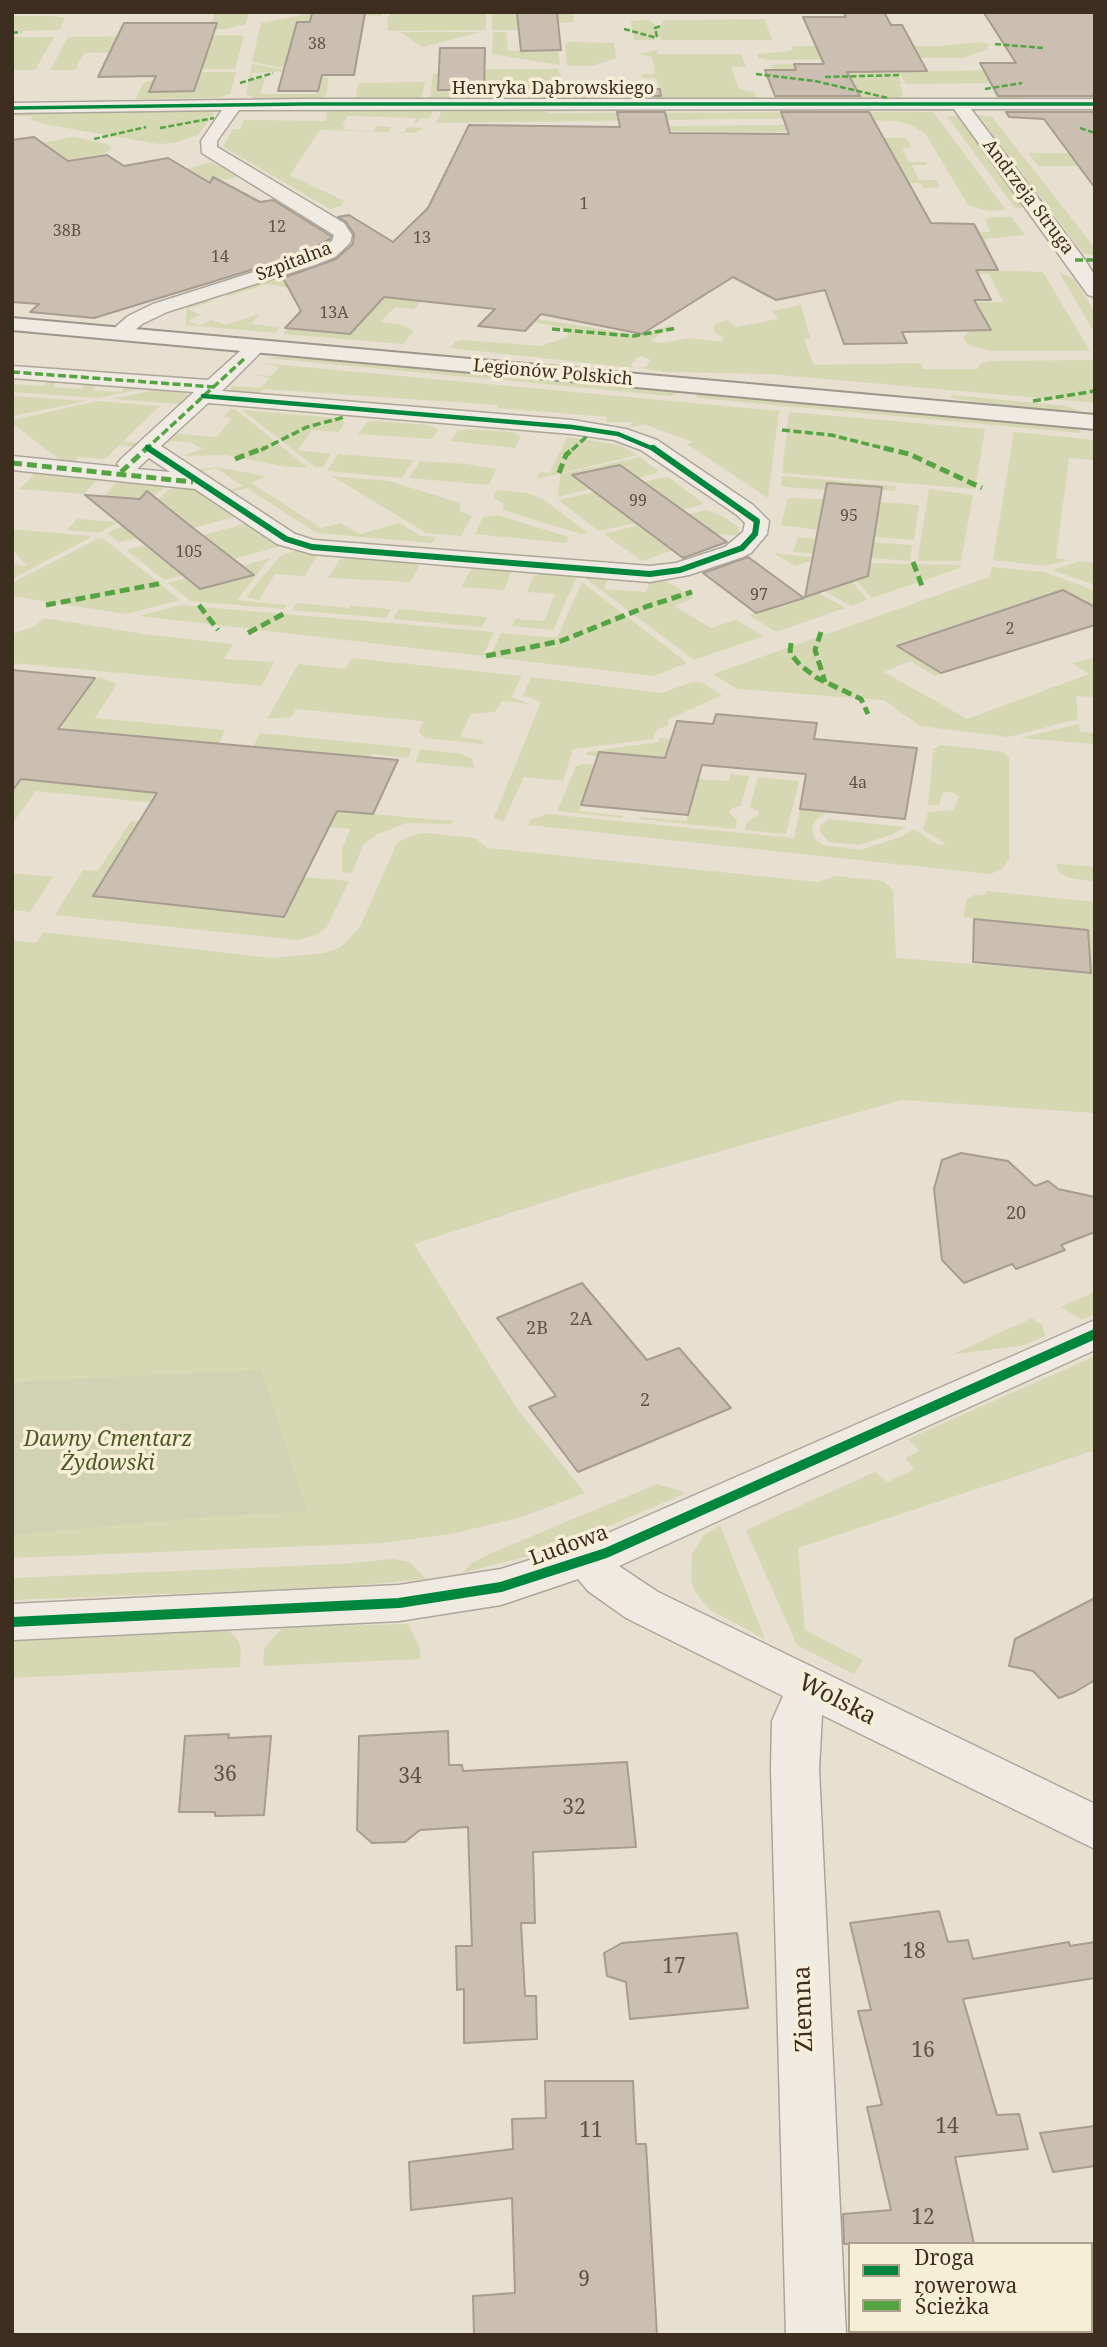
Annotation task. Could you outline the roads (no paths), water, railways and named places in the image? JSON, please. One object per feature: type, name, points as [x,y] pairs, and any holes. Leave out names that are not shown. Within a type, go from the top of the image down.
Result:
[{"type":"street","name":"Andrzeja Struga","points":[[959,104],[1085,260],[1095,290]]},
{"type":"street","name":"Henryka Dąbrowskiego","points":[[12,108],[234,105],[1095,104]]},
{"type":"street","name":"Szpitalna","points":[[119,334],[135,320],[160,308],[308,261],[328,253],[341,243],[343,235],[337,227],[208,149],[209,141],[234,105]]},
{"type":"street","name":"Legionów Polskich","points":[[12,324],[1095,422]]},
{"type":"street","points":[[121,472],[257,346]]},
{"type":"street","points":[[12,372],[572,427],[618,434],[649,444],[745,510],[757,522],[755,534],[743,548],[680,570],[650,574],[296,544],[148,447]]},
{"type":"street","points":[[12,463],[121,472],[132,476],[198,482]]},
{"type":"street","name":"Ludowa","points":[[12,1622],[399,1603],[501,1587],[588,1560],[1095,1335]]},
{"type":"street","name":"Wolska","points":[[588,1560],[604,1579],[642,1605],[1095,1828]]},
{"type":"street","name":"Ziemna","points":[[813,1687],[803,1702],[796,1721],[795,1769],[816,2335]]},
{"type":"park label","name":"Dawny Cmentarz Żydowski","points":[[108,1452]]}]
